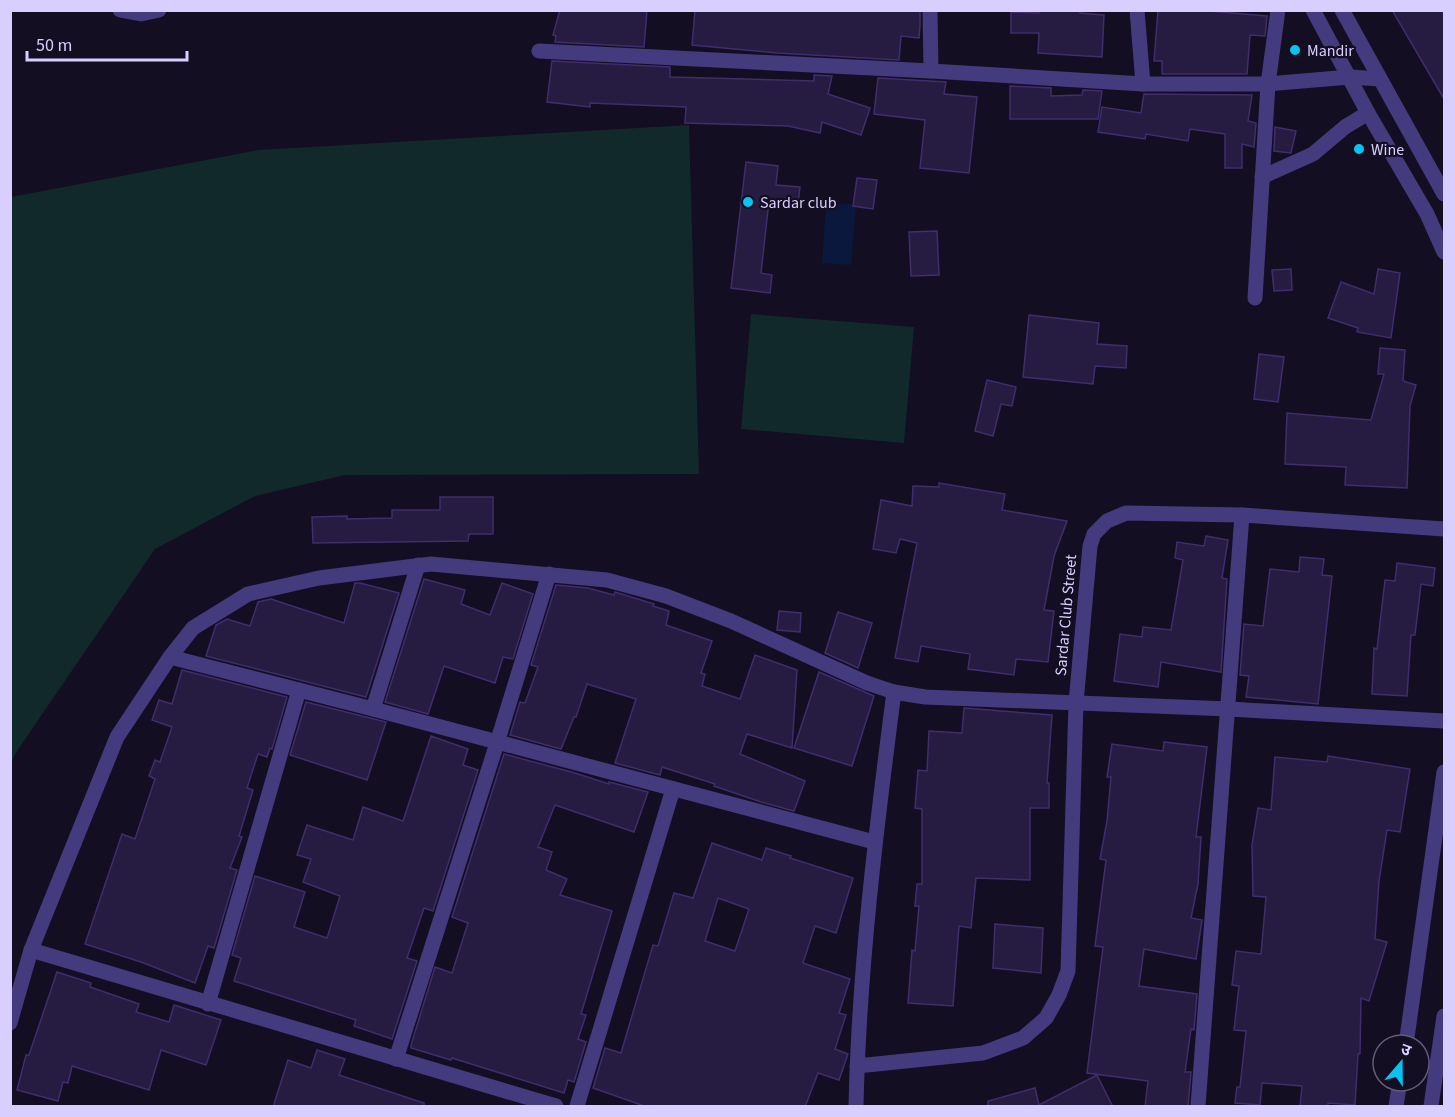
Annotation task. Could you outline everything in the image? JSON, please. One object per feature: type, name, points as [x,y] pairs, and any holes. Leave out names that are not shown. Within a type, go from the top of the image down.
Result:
[{"type":"street","points":[[120,10],[141,14],[159,10]]},
{"type":"street","points":[[930,10],[931,71]]},
{"type":"street","points":[[1137,10],[1143,84]]},
{"type":"street","points":[[1255,298],[1268,84],[1278,10]]},
{"type":"street","points":[[1313,10],[1368,113],[1427,214],[1444,252]]},
{"type":"street","points":[[1342,10],[1444,194]]},
{"type":"street","points":[[539,51],[1143,84],[1268,84],[1350,77],[1380,79]]},
{"type":"street","points":[[1262,177],[1313,154],[1346,127],[1368,113]]},
{"type":"street","name":"Sardar Club Street","points":[[857,1066],[983,1053],[1023,1038],[1047,1018],[1068,971],[1076,703],[1090,546],[1094,534],[1107,521],[1126,513],[1242,515]]},
{"type":"street","points":[[1198,1107],[1242,515],[1444,529]]},
{"type":"street","points":[[10,1023],[30,950],[117,737],[170,657],[193,628],[248,594],[320,578],[431,564],[607,580],[666,596],[731,621],[867,683],[894,692],[925,697],[1229,709],[1444,721]]},
{"type":"street","points":[[373,709],[418,565]]},
{"type":"street","points":[[396,1059],[498,743],[549,574]]},
{"type":"street","points":[[170,657],[874,842]]},
{"type":"street","points":[[208,1004],[299,690]]},
{"type":"street","points":[[856,1107],[874,842],[894,692]]},
{"type":"street","points":[[1408,1033],[1444,772]]},
{"type":"street","points":[[576,1107],[674,789]]},
{"type":"street","points":[[30,950],[556,1107]]},
{"type":"street","points":[[1431,1107],[1444,1016]]},
{"type":"green space","points":[[689,125],[699,474],[345,475],[255,496],[155,549],[15,754],[11,764],[11,197],[258,150]]},
{"type":"green space","points":[[751,314],[914,327],[904,443],[741,429]]},
{"type":"water","points":[[826,203],[856,205],[851,265],[822,263]]},
{"type":"building","points":[[560,10],[647,10],[644,47],[555,42],[556,36],[553,35]]},
{"type":"building","points":[[695,10],[920,10],[919,38],[901,36],[899,60],[777,53],[692,45]]},
{"type":"building","points":[[1039,10],[1080,10],[1080,13],[1104,15],[1102,57],[1038,53],[1039,33],[1011,33],[1011,12],[1039,13]]},
{"type":"building","points":[[1158,10],[1197,10],[1267,16],[1265,36],[1250,35],[1247,74],[1162,74],[1162,61],[1154,61]]},
{"type":"building","points":[[1392,10],[1444,10],[1444,99]]},
{"type":"building","points":[[552,61],[670,67],[670,77],[814,81],[814,75],[832,76],[828,94],[870,108],[861,135],[822,122],[820,133],[788,126],[685,123],[686,107],[590,103],[590,107],[547,102]]},
{"type":"building","points":[[878,78],[946,82],[944,94],[977,97],[969,173],[920,168],[925,120],[874,114]]},
{"type":"building","points":[[1010,86],[1051,88],[1051,96],[1082,95],[1083,90],[1102,91],[1098,119],[1010,119]]},
{"type":"building","points":[[1144,94],[1252,95],[1248,121],[1256,123],[1254,147],[1242,144],[1242,168],[1225,168],[1225,134],[1190,129],[1188,141],[1146,134],[1145,139],[1098,132],[1102,107],[1141,113]]},
{"type":"building","points":[[1275,127],[1296,131],[1291,153],[1274,151]]},
{"type":"building","points":[[746,162],[778,166],[776,185],[800,187],[798,204],[769,201],[761,273],[772,275],[770,293],[731,288]]},
{"type":"building","points":[[857,178],[877,180],[873,209],[853,206]]},
{"type":"building","points":[[937,231],[939,275],[911,276],[909,232]]},
{"type":"building","points":[[1291,269],[1292,290],[1274,291],[1272,270]]},
{"type":"building","points":[[1378,269],[1400,273],[1391,338],[1357,332],[1358,328],[1328,318],[1341,282],[1374,294]]},
{"type":"building","points":[[1029,315],[1099,323],[1097,344],[1127,346],[1126,368],[1095,366],[1093,384],[1023,377]]},
{"type":"building","points":[[1380,348],[1405,350],[1403,381],[1416,385],[1410,406],[1407,488],[1345,485],[1346,467],[1285,464],[1287,413],[1371,420],[1384,374],[1378,374]]},
{"type":"building","points":[[1259,354],[1284,357],[1278,402],[1254,399]]},
{"type":"building","points":[[987,380],[1016,387],[1012,406],[1001,404],[993,436],[975,431]]},
{"type":"building","points":[[939,483],[1005,494],[1002,510],[1067,521],[1054,556],[1044,610],[1054,611],[1048,662],[1016,659],[1014,675],[968,669],[970,654],[921,646],[918,662],[895,658],[917,543],[900,539],[896,553],[873,549],[881,500],[912,506],[913,486],[939,487]]},
{"type":"building","points":[[440,497],[493,497],[493,534],[469,534],[468,541],[313,543],[312,517],[392,518],[392,510],[440,510]]},
{"type":"building","points":[[1206,536],[1228,540],[1222,578],[1227,579],[1221,672],[1161,662],[1158,687],[1114,681],[1120,634],[1142,637],[1143,627],[1171,630],[1183,560],[1175,558],[1177,542],[1204,546]]},
{"type":"building","points":[[1300,557],[1324,559],[1322,575],[1332,576],[1318,704],[1246,697],[1249,676],[1240,675],[1244,624],[1263,626],[1270,569],[1299,572]]},
{"type":"building","points":[[1397,563],[1435,568],[1433,586],[1421,584],[1415,635],[1411,635],[1407,696],[1372,694],[1374,648],[1377,649],[1385,580],[1395,581]]},
{"type":"building","points":[[424,579],[465,590],[461,604],[490,615],[502,583],[533,594],[513,659],[503,657],[495,683],[444,666],[428,714],[385,702]]},
{"type":"building","points":[[355,583],[399,593],[366,697],[206,656],[216,625],[227,619],[250,626],[258,602],[271,599],[344,623]]},
{"type":"building","points":[[556,585],[588,588],[614,595],[615,592],[669,611],[666,625],[712,641],[701,673],[705,674],[702,686],[740,699],[755,655],[797,670],[792,748],[747,734],[740,754],[805,781],[794,811],[761,802],[662,767],[660,775],[615,763],[636,699],[587,684],[576,717],[574,717],[561,749],[510,735],[520,702],[525,703],[538,667],[531,665]]},
{"type":"building","points":[[779,611],[801,613],[800,632],[777,630]]},
{"type":"building","points":[[838,612],[872,623],[858,668],[825,653]]},
{"type":"building","points":[[182,670],[287,697],[272,749],[270,748],[267,757],[258,754],[247,788],[253,790],[239,836],[242,837],[230,868],[237,870],[214,948],[208,946],[195,983],[85,944],[122,834],[135,839],[155,779],[149,776],[155,760],[160,762],[172,727],[152,720],[159,700],[172,704]]},
{"type":"building","points":[[819,672],[874,696],[852,766],[794,748]]},
{"type":"building","points":[[306,702],[386,722],[367,780],[290,755]]},
{"type":"building","points":[[964,708],[1052,715],[1047,783],[1049,783],[1049,808],[1030,808],[1030,880],[976,878],[971,928],[959,926],[953,1006],[908,1003],[912,950],[915,951],[919,906],[915,906],[917,884],[922,884],[922,809],[915,808],[918,770],[927,771],[929,731],[962,733]]},
{"type":"building","points":[[431,736],[468,749],[463,765],[478,770],[433,911],[424,908],[407,958],[417,961],[392,1039],[354,1026],[356,1020],[234,981],[241,958],[232,955],[255,876],[305,892],[294,927],[327,938],[340,896],[303,882],[311,859],[297,855],[307,825],[353,840],[363,807],[403,821]]},
{"type":"building","points":[[1164,742],[1207,747],[1196,837],[1201,837],[1198,884],[1191,918],[1202,920],[1196,959],[1144,949],[1139,986],[1197,994],[1194,1030],[1191,1029],[1185,1072],[1191,1072],[1188,1107],[1145,1107],[1148,1081],[1087,1073],[1103,947],[1095,946],[1106,860],[1100,859],[1107,821],[1111,777],[1107,777],[1112,744],[1163,751]]},
{"type":"building","points":[[504,754],[609,784],[609,782],[648,792],[634,832],[555,805],[538,847],[552,852],[546,870],[567,879],[560,895],[612,911],[581,1014],[586,1015],[578,1039],[586,1042],[574,1082],[568,1080],[564,1093],[452,1058],[451,1060],[411,1048],[435,967],[452,973],[468,923],[452,917]]},
{"type":"building","points":[[1328,756],[1410,769],[1400,832],[1387,830],[1379,881],[1375,939],[1387,942],[1369,1001],[1361,998],[1360,1054],[1358,1054],[1355,1105],[1328,1103],[1328,1107],[1300,1107],[1302,1086],[1262,1083],[1260,1105],[1235,1103],[1237,1087],[1240,1087],[1246,1031],[1234,1030],[1239,986],[1232,985],[1236,951],[1261,954],[1266,897],[1253,896],[1252,845],[1258,808],[1271,810],[1275,757],[1327,762]]},
{"type":"building","points":[[712,843],[762,860],[766,848],[853,878],[836,933],[815,926],[803,963],[850,979],[839,1013],[846,1015],[835,1049],[848,1054],[839,1080],[818,1073],[805,1107],[647,1107],[593,1088],[605,1048],[621,1053],[653,945],[658,946],[674,893],[693,898]],"holes":[[[718,898],[749,909],[735,951],[705,941]]]},
{"type":"building","points":[[995,924],[1043,928],[1041,973],[993,968]]},
{"type":"building","points":[[57,972],[91,983],[90,987],[139,1004],[136,1012],[169,1022],[174,1005],[221,1020],[206,1065],[161,1050],[149,1090],[72,1066],[68,1083],[63,1082],[58,1101],[17,1090],[26,1055],[29,1055]]},
{"type":"building","points":[[317,1050],[345,1059],[339,1075],[424,1103],[424,1107],[273,1107],[288,1060],[311,1068]]},
{"type":"building","points":[[1097,1075],[1113,1107],[988,1107],[988,1101],[1035,1088],[1039,1105]]},
{"type":"place","name":"Mandir","points":[[1295,50]]},
{"type":"place","name":"Wine","points":[[1359,149]]},
{"type":"place","name":"Sardar club","points":[[748,202]]}]
